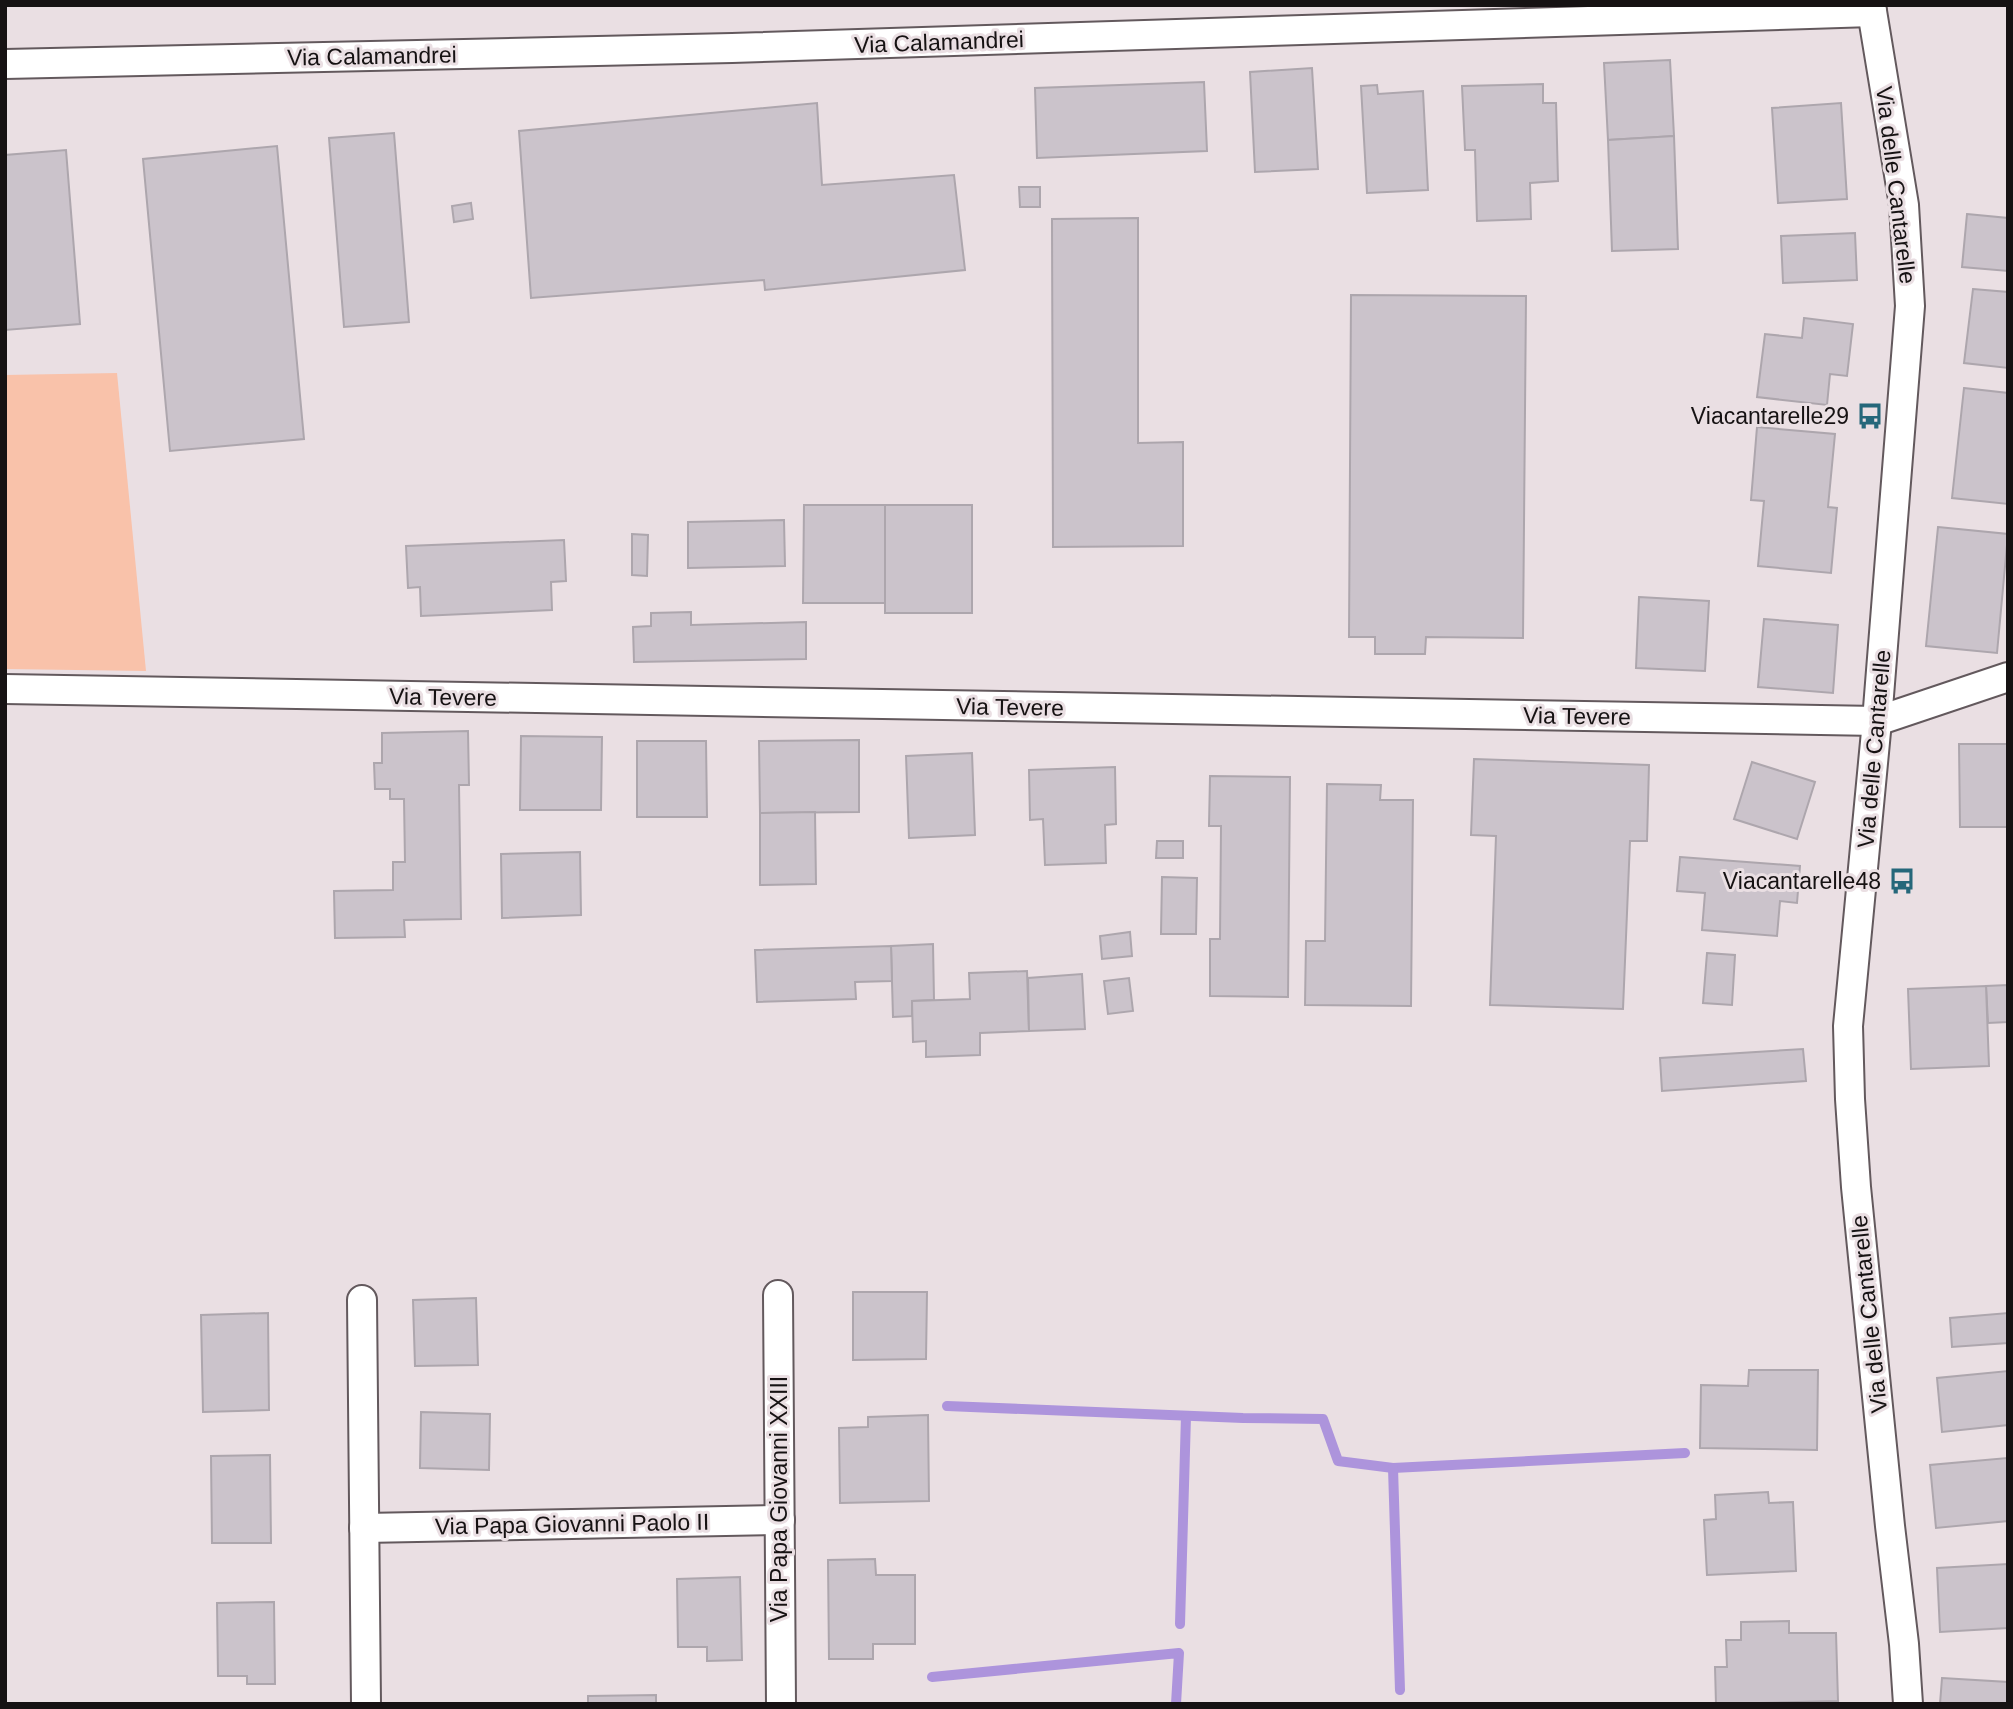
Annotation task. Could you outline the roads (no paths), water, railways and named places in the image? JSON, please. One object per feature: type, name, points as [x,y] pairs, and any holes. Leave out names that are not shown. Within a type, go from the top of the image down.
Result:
[{"type":"street","name":"Via Calamandrei","points":[[5,64],[732,48],[1871,9]]},
{"type":"street","name":"Via delle Cantarelle","points":[[1871,9],[1904,205],[1910,306],[1877,721],[1848,1026],[1850,1099],[1859,1214],[1908,1704]]},
{"type":"street","name":"Via Tevere","points":[[5,689],[1877,721],[2008,677]]},
{"type":"street","name":"Via Papa Giovanni XXIII","points":[[778,1295],[781,1704]]},
{"type":"street","points":[[362,1300],[366,1704]]},
{"type":"street","name":"Via Papa Giovanni Paolo II","points":[[364,1528],[780,1520]]},
{"type":"waterway","points":[[947,1406],[1323,1419],[1338,1461],[1393,1468],[1685,1453]]},
{"type":"waterway","points":[[1180,1624],[1186,1416]]},
{"type":"waterway","points":[[1393,1468],[1400,1690]]},
{"type":"waterway","points":[[932,1677],[1179,1653],[1176,1704]]},
{"type":"place","name":"Viacantarelle29","points":[[1870,416]]},
{"type":"place","name":"Viacantarelle48","points":[[1902,881]]}]
